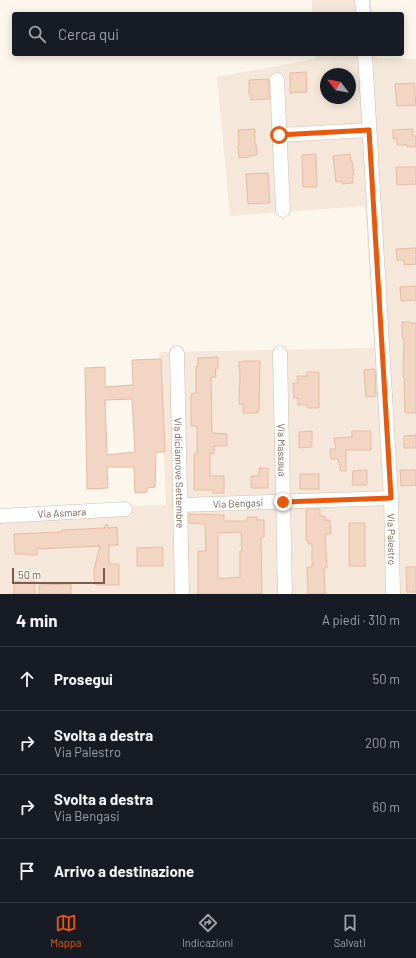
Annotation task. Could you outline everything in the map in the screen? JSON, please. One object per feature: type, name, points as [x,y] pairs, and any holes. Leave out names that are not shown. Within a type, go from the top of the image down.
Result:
[{"type":"street","points":[[362,0],[363,12]]},
{"type":"street","name":"Via Palestro","points":[[365,56],[391,498],[393,594]]},
{"type":"street","points":[[277,80],[283,210]]},
{"type":"street","points":[[279,135],[369,130]]},
{"type":"street","name":"Via diciannove Settembre","points":[[177,353],[182,594]]},
{"type":"street","name":"Via Massaua","points":[[280,353],[285,594]]},
{"type":"street","name":"Via Bengasi","points":[[180,506],[391,498]]},
{"type":"street","name":"Via Asmara","points":[[0,516],[125,509]]},
{"type":"shaded area","points":[[312,0],[371,0],[372,12],[312,12]]},
{"type":"shaded area","points":[[315,56],[376,56],[377,58],[416,59],[416,594],[0,594],[0,511],[166,505],[159,352],[374,348],[365,206],[230,216],[217,77],[315,59]]},
{"type":"building","points":[[306,72],[307,92],[290,93],[290,73]]},
{"type":"building","points":[[269,79],[269,99],[251,100],[251,94],[249,94],[249,80]]},
{"type":"building","points":[[414,83],[416,105],[397,106],[395,84]]},
{"type":"building","points":[[255,129],[257,155],[239,158],[238,130]]},
{"type":"building","points":[[413,129],[413,136],[416,136],[416,147],[397,145],[397,139],[393,139],[393,130]]},
{"type":"building","points":[[316,154],[317,187],[303,187],[302,155]]},
{"type":"building","points":[[350,154],[354,175],[352,175],[353,183],[342,184],[342,181],[336,182],[333,156]]},
{"type":"building","points":[[396,167],[416,167],[416,184],[397,185]]},
{"type":"building","points":[[268,173],[270,203],[248,204],[246,174]]},
{"type":"building","points":[[416,248],[416,264],[404,265],[404,260],[397,260],[396,249]]},
{"type":"building","points":[[416,286],[416,300],[401,301],[400,287]]},
{"type":"building","points":[[402,322],[416,323],[416,413],[405,413],[403,377],[404,338],[402,338]]},
{"type":"building","points":[[218,357],[218,369],[215,369],[216,377],[211,377],[212,433],[227,434],[227,446],[214,446],[214,454],[210,453],[210,476],[224,476],[224,493],[213,493],[213,490],[194,490],[194,454],[197,454],[197,426],[191,426],[191,394],[196,393],[196,366],[198,366],[198,358]]},
{"type":"building","points":[[161,359],[165,452],[156,452],[155,487],[147,488],[147,492],[135,493],[134,467],[107,467],[108,488],[87,489],[85,368],[105,367],[105,387],[133,385],[132,360]],"holes":[[[132,399],[135,452],[107,455],[105,400]]]},
{"type":"building","points":[[260,361],[259,411],[257,411],[257,413],[243,413],[243,404],[239,404],[239,362]]},
{"type":"building","points":[[375,369],[376,396],[366,397],[364,370]]},
{"type":"building","points":[[307,372],[319,372],[319,408],[308,408],[307,405],[298,405],[298,398],[294,398],[293,383],[298,383],[297,376],[307,376]]},
{"type":"building","points":[[312,431],[312,447],[299,448],[299,432]]},
{"type":"building","points":[[352,431],[371,431],[371,450],[346,450],[346,471],[341,471],[338,459],[331,459],[330,449],[336,449],[334,438],[352,437]]},
{"type":"building","points":[[416,435],[416,448],[404,448],[404,436]]},
{"type":"building","points":[[259,468],[268,468],[268,488],[251,488],[251,476],[259,476]]},
{"type":"building","points":[[367,470],[367,485],[352,485],[353,471]]},
{"type":"building","points":[[400,470],[416,470],[416,485],[401,486]]},
{"type":"building","points":[[300,474],[319,474],[319,489],[300,489]]},
{"type":"building","points":[[306,509],[320,509],[320,516],[325,516],[325,520],[330,520],[331,534],[325,534],[327,568],[324,568],[325,594],[308,594],[307,567],[312,567],[312,544],[308,544],[308,540],[306,540]]},
{"type":"building","points":[[189,514],[224,515],[224,521],[247,521],[247,517],[257,517],[257,520],[264,520],[264,537],[261,539],[262,594],[198,594],[198,551],[206,551],[205,524],[189,523]],"holes":[[[241,532],[242,551],[240,551],[240,577],[218,579],[218,533]]]},
{"type":"building","points":[[349,523],[365,523],[365,566],[349,566]]},
{"type":"building","points":[[105,525],[108,525],[108,528],[117,527],[118,545],[109,545],[109,564],[119,564],[119,585],[96,585],[94,570],[100,546],[37,549],[37,555],[15,554],[14,534],[105,528]]},
{"type":"building","points":[[163,547],[163,566],[137,566],[137,548]]},
{"type":"building","points":[[406,567],[416,567],[416,592],[407,592]]},
{"type":"building","points":[[21,577],[34,577],[35,594],[14,594],[14,582],[21,581]]},
{"type":"building","points":[[71,584],[71,594],[39,594],[39,585]]},
{"type":"route","points":[[279,135],[369,130],[383,344],[391,498],[283,502]]}]
